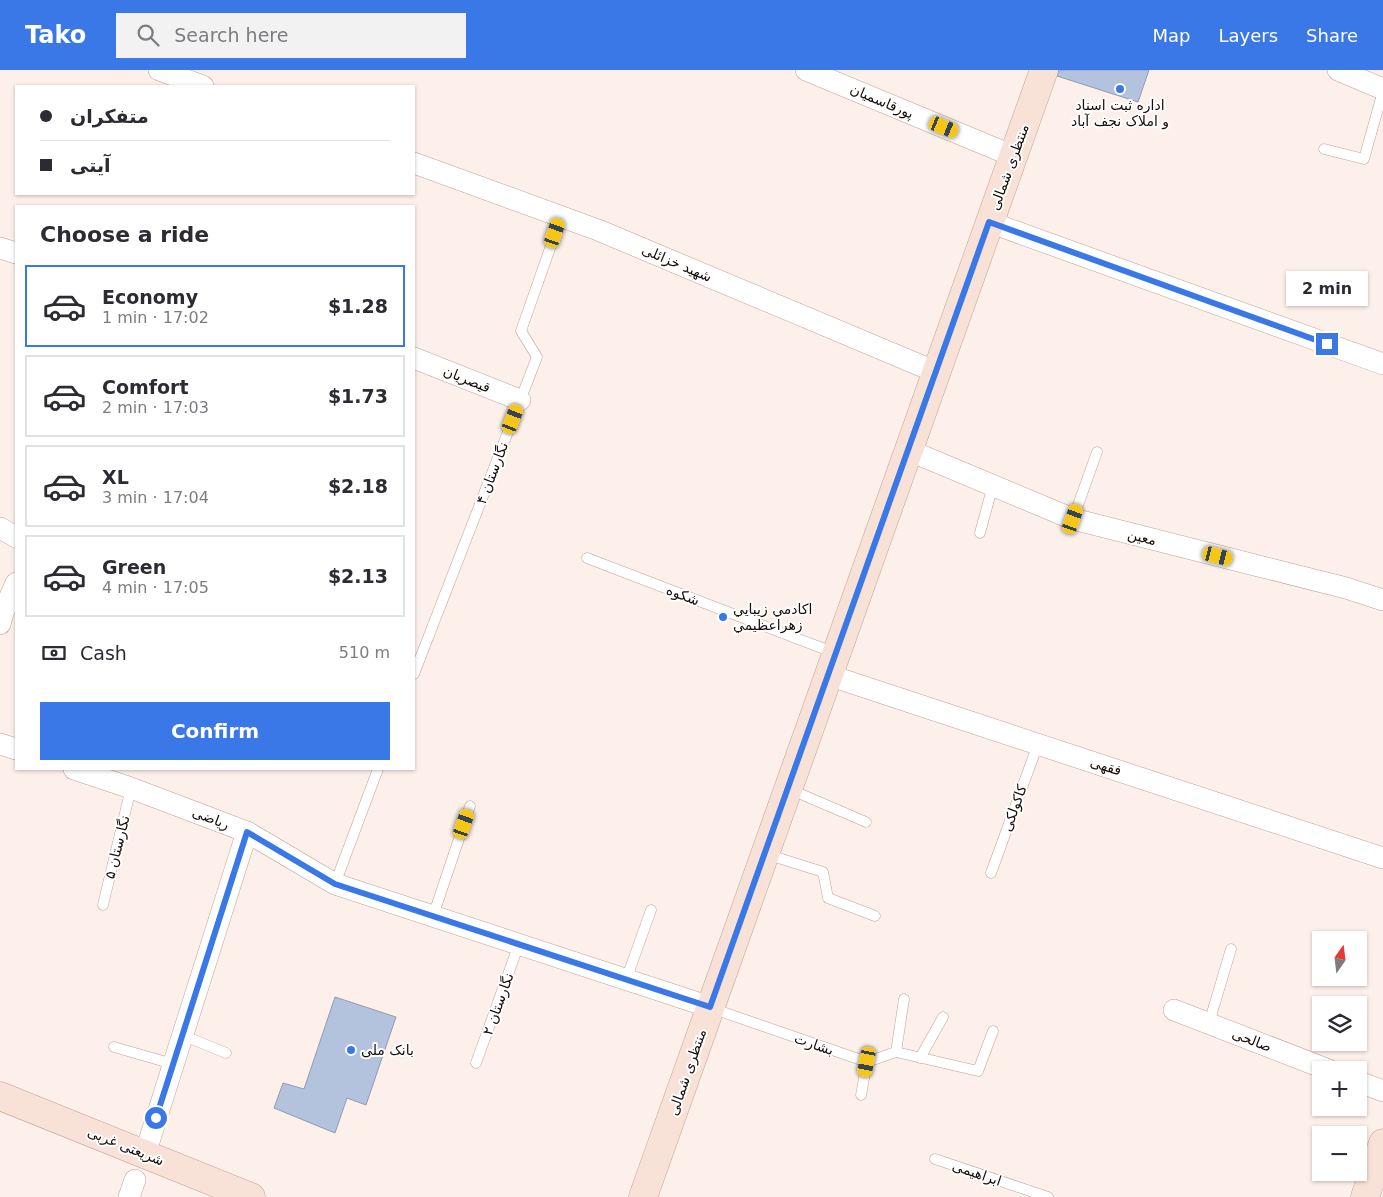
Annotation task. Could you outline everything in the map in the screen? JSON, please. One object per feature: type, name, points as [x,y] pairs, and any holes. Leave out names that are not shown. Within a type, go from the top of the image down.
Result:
[{"type":"main road","name":"منتظری شمالی","points":[[643,1197],[1044,70]]},
{"type":"main road","name":"شریعتی غربی","points":[[0,1096],[251,1197]]},
{"type":"main road","points":[[1365,1197],[1383,1143]]},
{"type":"street","points":[[159,70],[201,85]]},
{"type":"street","name":"پورقاسمیان","points":[[806,70],[1013,156]]},
{"type":"street","points":[[1338,70],[1383,90]]},
{"type":"street","name":"شهید خزائلی","points":[[415,163],[607,234],[936,372]]},
{"type":"street","points":[[989,222],[1383,364]]},
{"type":"street","points":[[0,248],[15,254]]},
{"type":"street","name":"قیصریان","points":[[415,358],[520,400]]},
{"type":"street","name":"معین","points":[[908,450],[1073,519],[1346,588],[1383,600]]},
{"type":"street","points":[[0,528],[15,536]]},
{"type":"street","points":[[0,624],[15,585]]},
{"type":"street","name":"فقهی","points":[[832,664],[1038,744],[1383,858]]},
{"type":"street","points":[[0,744],[15,749]]},
{"type":"street","name":"ریاضی","points":[[77,770],[131,788],[247,832],[335,884],[710,1007]]},
{"type":"street","points":[[145,1154],[247,832]]},
{"type":"street","name":"صالحی","points":[[1174,1010],[1312,1063]]},
{"type":"street","points":[[1367,1085],[1383,1091]]},
{"type":"lane","points":[[1324,149],[1364,159],[1383,90]]},
{"type":"lane","name":"نگارستان ۴","points":[[415,671],[537,357],[521,331],[561,217]]},
{"type":"lane","points":[[1073,519],[1097,452]]},
{"type":"lane","points":[[980,533],[993,486]]},
{"type":"lane","name":"شکوه","points":[[587,558],[832,664]]},
{"type":"lane","name":"کاکولکی","points":[[991,872],[1038,744]]},
{"type":"lane","points":[[335,884],[378,770]]},
{"type":"lane","name":"نگارستان ۵","points":[[103,905],[131,788]]},
{"type":"lane","points":[[788,789],[866,822]]},
{"type":"lane","points":[[434,916],[470,806]]},
{"type":"lane","points":[[764,854],[823,872],[828,898],[875,916]]},
{"type":"lane","points":[[626,980],[651,910]]},
{"type":"lane","name":"نگارستان ۲","points":[[476,1063],[519,944]]},
{"type":"lane","points":[[1209,1023],[1231,949]]},
{"type":"lane","points":[[896,1052],[904,999]]},
{"type":"lane","name":"بشارت","points":[[710,1007],[867,1062]]},
{"type":"lane","points":[[920,1058],[943,1016]]},
{"type":"lane","points":[[860,1095],[867,1062],[896,1052],[978,1071],[993,1031]]},
{"type":"lane","points":[[182,1035],[226,1053]]},
{"type":"lane","points":[[114,1047],[173,1064]]},
{"type":"lane","name":"ابراهیمی","points":[[935,1159],[1048,1197]]},
{"type":"building","name":"اداره ثبت اسناد و املاک نجف آباد","points":[[1059,70],[1149,70],[1138,102],[1057,76]]},
{"type":"building","name":"بانک ملی","points":[[335,997],[396,1017],[366,1105],[347,1098],[335,1133],[274,1108],[283,1083],[304,1089]]},
{"type":"place","name":"اداره ثبت اسناد و املاک نجف آباد","points":[[1120,89]]},
{"type":"place","name":"اكادمي زيبايي زهراعظيمي","points":[[723,617]]},
{"type":"place","name":"بانک ملی","points":[[351,1050]]},
{"type":"route","points":[[156,1118],[247,832],[335,884],[710,1007],[989,222],[1327,344]]}]
